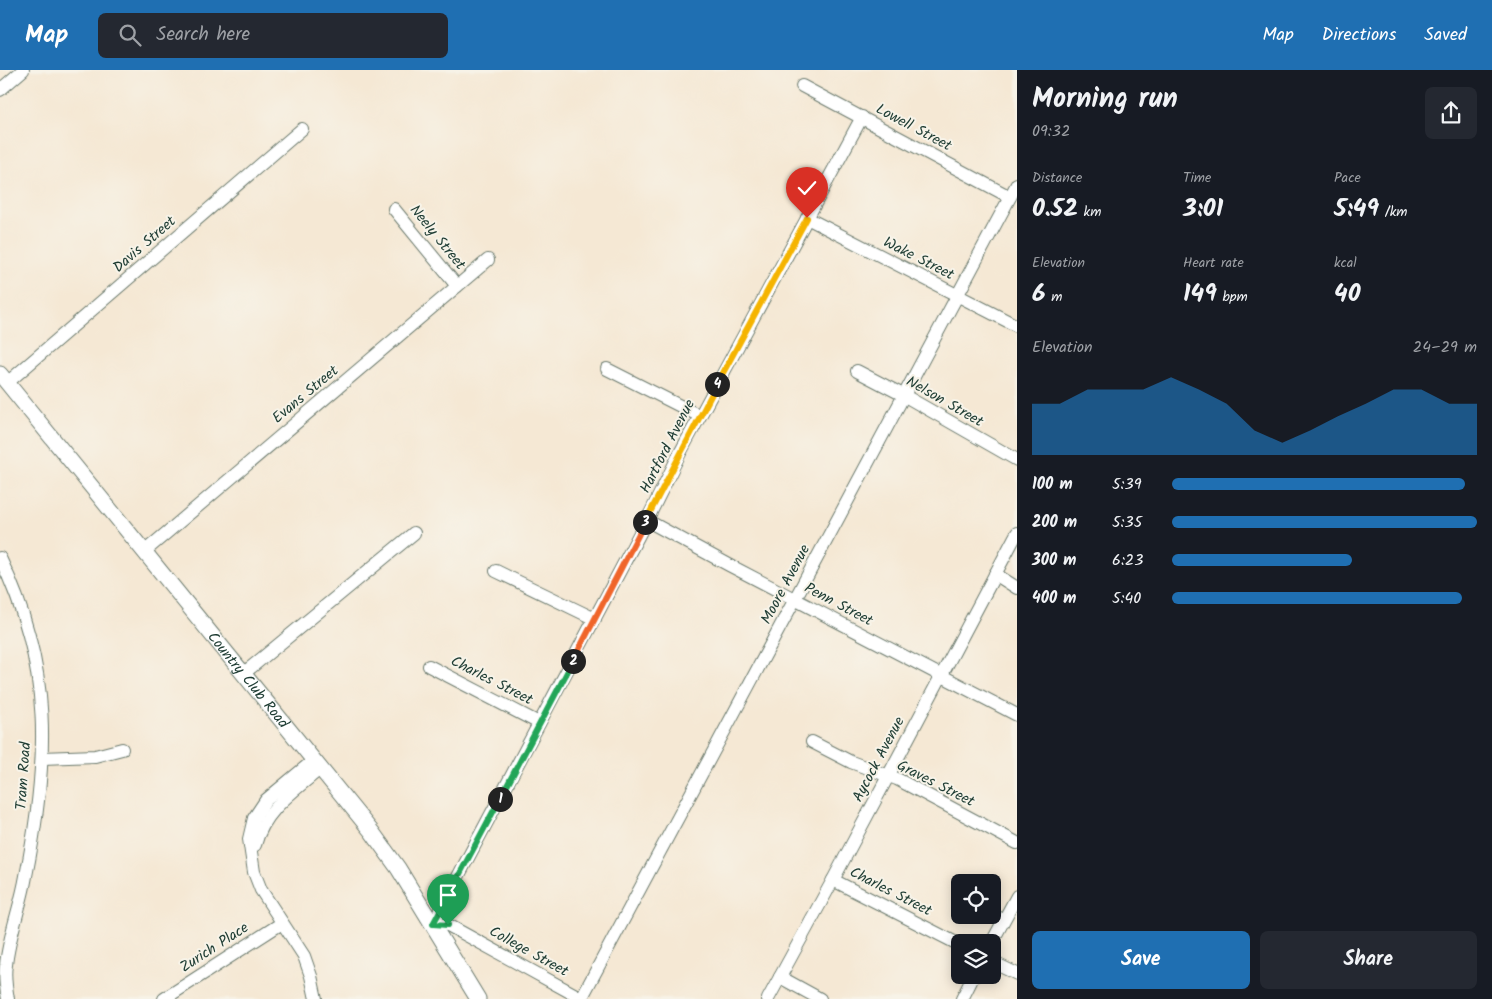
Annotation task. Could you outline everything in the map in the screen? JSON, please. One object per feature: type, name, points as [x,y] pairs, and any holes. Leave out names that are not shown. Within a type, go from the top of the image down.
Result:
[{"type":"street","points":[[0,90],[23,70]]},
{"type":"street","name":"Lowell Street","points":[[802,86],[1010,197]]},
{"type":"street","name":"Hartford Avenue","points":[[433,924],[700,416],[862,117]]},
{"type":"street","name":"Davis Street","points":[[4,379],[302,129]]},
{"type":"street","name":"Moore Avenue","points":[[581,999],[1017,184]]},
{"type":"street","name":"Neely Street","points":[[394,209],[458,286]]},
{"type":"street","name":"Wake Street","points":[[807,218],[1017,326]]},
{"type":"street","name":"Evans Street","points":[[144,552],[488,260]]},
{"type":"street","points":[[606,369],[700,416]]},
{"type":"street","name":"Nelson Street","points":[[857,371],[1017,460]]},
{"type":"street","name":"Country Club Road","points":[[4,379],[372,832],[398,868],[478,999]]},
{"type":"street","name":"Penn Street","points":[[646,520],[1017,715]]},
{"type":"street","points":[[243,674],[414,533]]},
{"type":"street","name":"Aycock Avenue","points":[[768,999],[1017,533]]},
{"type":"street","name":"Tram Road","points":[[0,558],[18,600],[36,663],[42,703],[40,797],[22,896],[5,967],[8,999]]},
{"type":"street","points":[[496,571],[594,619]]},
{"type":"street","points":[[995,574],[1017,588]]},
{"type":"street","name":"Charles Street","points":[[429,666],[540,723]]},
{"type":"street","name":"Graves Street","points":[[812,742],[851,762],[888,776],[1017,844]]},
{"type":"street","points":[[42,758],[95,756],[122,749]]},
{"type":"street","points":[[316,999],[304,956],[261,890],[254,872],[248,839],[254,818],[266,800],[318,764]]},
{"type":"street","name":"Charles Street","points":[[833,880],[951,940]]},
{"type":"street","points":[[996,934],[1017,896]]},
{"type":"street","name":"Zurich Place","points":[[164,999],[282,923]]},
{"type":"street","name":"College Street","points":[[433,924],[448,925],[581,999]]},
{"type":"street","points":[[1001,966],[1017,974]]},
{"type":"street","points":[[780,977],[820,999]]},
{"type":"street","points":[[962,999],[970,984]]},
{"type":"route","points":[[448,925],[433,924],[650,514],[680,453],[807,218]]}]
